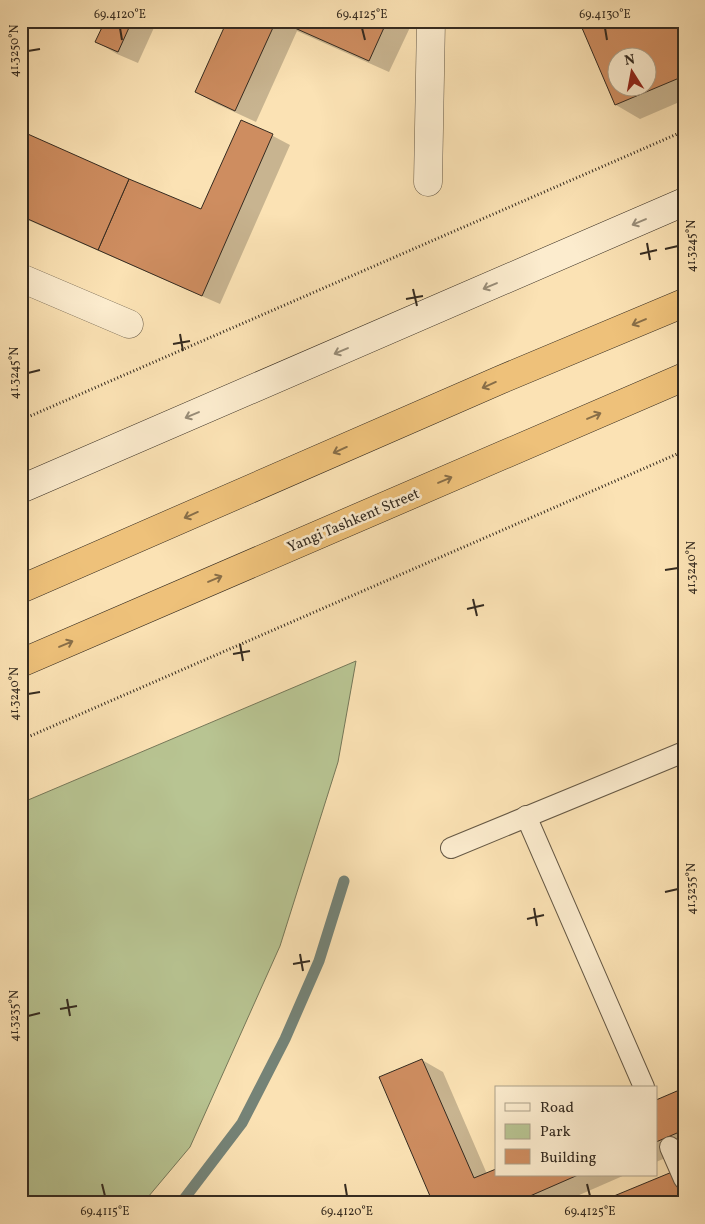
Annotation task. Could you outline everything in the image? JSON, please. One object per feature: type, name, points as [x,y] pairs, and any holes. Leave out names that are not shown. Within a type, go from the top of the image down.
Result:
[{"type":"highway","points":[[21,589],[482,388],[684,303]]},
{"type":"highway","name":"Yangi Tashkent Street","points":[[21,663],[684,377]]},
{"type":"main road","points":[[428,182],[431,21]]},
{"type":"main road","points":[[21,489],[684,202]]},
{"type":"main road","points":[[21,278],[129,324]]},
{"type":"lane","points":[[451,848],[684,752]]},
{"type":"lane","points":[[526,816],[643,1086]]},
{"type":"lane","points":[[670,1148],[684,1179]]},
{"type":"path","points":[[21,420],[684,131]]},
{"type":"path","points":[[21,740],[684,451]]},
{"type":"green space","points":[[356,661],[338,762],[280,946],[190,1147],[143,1203],[21,1203],[21,803]]},
{"type":"building","points":[[105,21],[132,21],[118,52],[95,42]]},
{"type":"building","points":[[227,21],[276,21],[235,111],[195,92]]},
{"type":"building","points":[[279,21],[387,21],[369,61]]},
{"type":"building","points":[[579,21],[678,21],[684,34],[684,76],[658,87],[658,48],[608,48],[608,89]]},
{"type":"building","points":[[678,21],[684,21],[684,34]]},
{"type":"building","points":[[612,98],[632,98],[615,105]]},
{"type":"building","points":[[241,120],[273,134],[202,296],[98,250],[129,179],[201,209]]},
{"type":"building","points":[[21,131],[129,179],[98,250],[21,216]]},
{"type":"building","points":[[422,1059],[474,1178],[495,1169],[495,1176],[576,1176],[514,1203],[433,1203],[379,1077]]},
{"type":"building","points":[[684,1088],[684,1130],[658,1141],[658,1099]]},
{"type":"building","points":[[672,1172],[684,1203],[597,1203]]},
{"type":"waterway","points":[[181,1203],[242,1123],[285,1039],[319,961],[344,881]]}]
